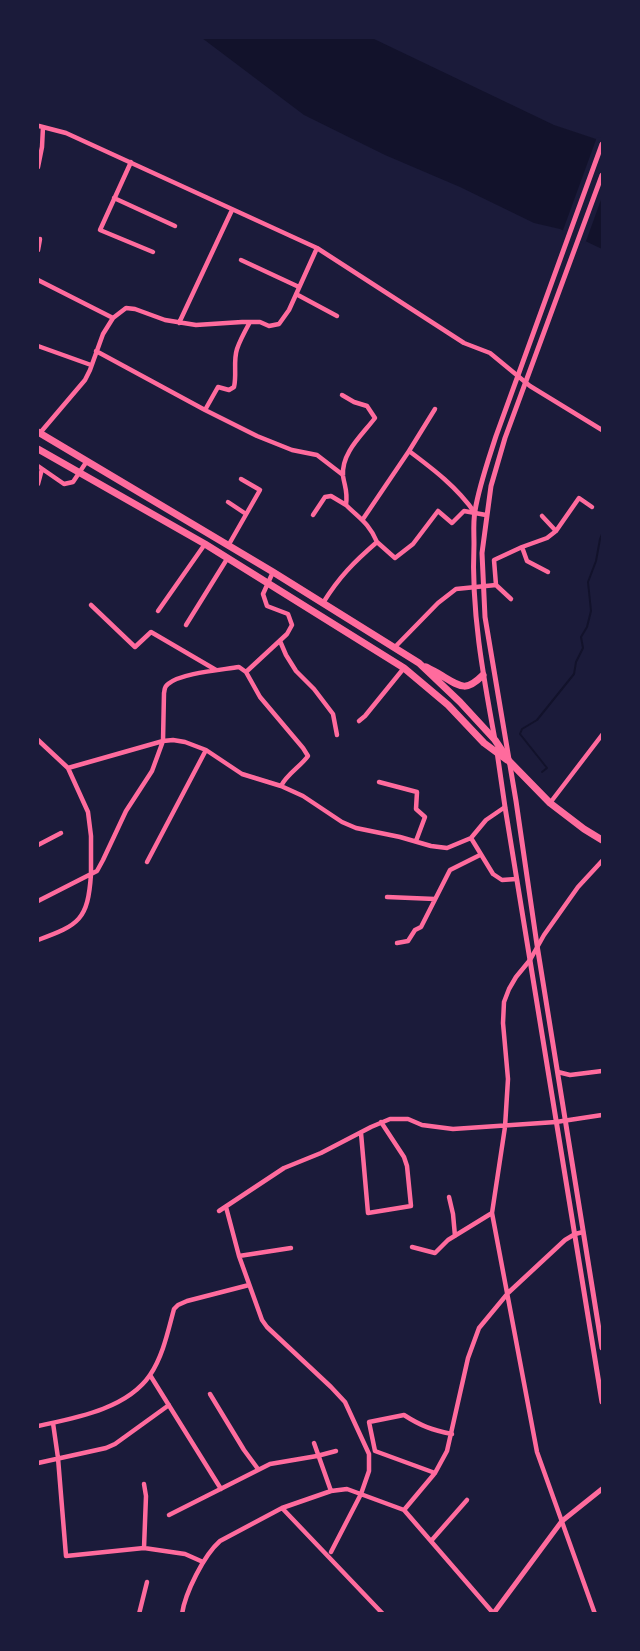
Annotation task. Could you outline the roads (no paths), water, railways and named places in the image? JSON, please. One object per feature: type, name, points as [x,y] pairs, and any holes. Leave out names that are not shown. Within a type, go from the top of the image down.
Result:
[{"type":"highway","points":[[39,433],[454,683],[462,687],[474,684],[483,675]]},
{"type":"highway","points":[[38,449],[205,544],[404,668],[442,700],[484,743],[509,761]]},
{"type":"highway","points":[[419,663],[460,702],[495,740],[509,761],[550,803],[584,829],[603,840]]},
{"type":"street","points":[[38,167],[42,147],[41,126],[66,133],[317,248],[464,343],[490,353],[530,386],[603,430]]},
{"type":"street","points":[[603,144],[486,467],[475,513],[472,571],[483,675],[603,1402]]},
{"type":"street","points":[[131,162],[100,230],[153,252]]},
{"type":"street","points":[[603,175],[505,438],[491,486],[482,553],[485,617],[603,1348]]},
{"type":"street","points":[[114,198],[175,226]]},
{"type":"street","points":[[179,323],[232,210]]},
{"type":"street","points":[[38,250],[40,239]]},
{"type":"street","points":[[39,433],[85,380],[103,334],[113,318],[126,308],[179,323],[196,325],[250,322],[260,322],[269,326],[279,324],[317,248]]},
{"type":"street","points":[[241,260],[299,287]]},
{"type":"street","points":[[38,280],[113,318]]},
{"type":"street","points":[[296,294],[337,316]]},
{"type":"street","points":[[205,410],[218,387],[229,390],[234,387],[236,349],[250,322]]},
{"type":"street","points":[[38,346],[92,365]]},
{"type":"street","points":[[96,351],[205,410],[266,439],[292,450],[317,455],[343,475]]},
{"type":"street","points":[[342,395],[368,406],[375,418],[347,455],[343,475],[348,494],[346,505]]},
{"type":"street","points":[[363,519],[435,409]]},
{"type":"street","points":[[409,451],[444,477],[466,499],[475,513]]},
{"type":"street","points":[[38,484],[40,467],[64,484],[73,482],[87,461]]},
{"type":"street","points":[[228,546],[260,490],[242,479]]},
{"type":"street","points":[[313,516],[325,497],[331,496],[363,519],[377,542],[395,558],[413,544],[438,511],[452,523],[464,511],[486,515]]},
{"type":"street","points":[[494,586],[494,560],[547,538],[556,531],[579,498],[592,507]]},
{"type":"street","points":[[228,502],[246,514]]},
{"type":"street","points":[[542,516],[556,531]]},
{"type":"street","points":[[323,603],[337,581],[377,542]]},
{"type":"street","points":[[158,611],[205,544]]},
{"type":"street","points":[[522,547],[527,561],[548,572]]},
{"type":"street","points":[[186,626],[227,559]]},
{"type":"street","points":[[246,672],[287,634],[292,625],[288,614],[267,606],[263,594],[273,572]]},
{"type":"street","points":[[395,647],[438,603],[456,589],[494,586],[511,599]]},
{"type":"street","points":[[91,605],[135,647],[151,632],[216,670]]},
{"type":"street","points":[[279,641],[296,671],[314,689],[333,714],[337,735]]},
{"type":"street","points":[[38,901],[97,871],[126,811],[152,771],[163,741],[165,687],[169,684],[194,674],[216,670],[238,667],[246,672],[260,697],[308,756],[284,779],[281,786]]},
{"type":"street","points":[[358,721],[365,716],[404,668]]},
{"type":"street","points":[[550,803],[603,735]]},
{"type":"street","points":[[38,740],[68,768],[88,812],[91,836],[90,894],[86,909],[76,922],[60,932],[38,940]]},
{"type":"street","points":[[68,768],[163,741],[185,742],[206,750],[242,774],[281,786],[303,796],[349,825],[447,848],[471,838],[486,820],[504,807]]},
{"type":"street","points":[[147,862],[206,750]]},
{"type":"street","points":[[379,782],[417,792],[416,809],[425,817],[416,841]]},
{"type":"street","points":[[38,845],[61,833]]},
{"type":"street","points":[[471,838],[493,874],[502,880],[516,879]]},
{"type":"street","points":[[397,942],[408,941],[415,930],[421,927],[450,870],[480,855]]},
{"type":"street","points":[[595,1614],[537,1452],[492,1213],[505,1127],[508,1078],[503,1023],[504,1002],[509,989],[530,960],[537,945],[579,887],[603,861]]},
{"type":"street","points":[[387,897],[435,900]]},
{"type":"street","points":[[558,1072],[570,1075],[603,1071]]},
{"type":"street","points":[[219,1212],[285,1168],[390,1119],[408,1119],[422,1125],[453,1129],[505,1127],[603,1115]]},
{"type":"street","points":[[361,1133],[368,1213],[411,1206],[404,1157],[381,1122]]},
{"type":"street","points":[[449,1197],[455,1236]]},
{"type":"street","points":[[226,1207],[239,1256],[262,1320],[345,1402],[369,1454],[369,1471],[361,1494],[331,1552]]},
{"type":"street","points":[[412,1248],[435,1253],[448,1240],[492,1213]]},
{"type":"street","points":[[404,1510],[435,1473],[447,1451],[468,1358],[479,1328],[508,1293],[565,1240],[583,1232]]},
{"type":"street","points":[[239,1256],[291,1248]]},
{"type":"street","points":[[38,1426],[87,1414],[123,1400],[132,1394],[150,1375],[161,1354],[174,1309],[178,1305],[249,1285]]},
{"type":"street","points":[[150,1375],[221,1489]]},
{"type":"street","points":[[210,1394],[258,1469]]},
{"type":"street","points":[[38,1463],[106,1448],[169,1405]]},
{"type":"street","points":[[435,1473],[375,1451],[369,1422],[404,1415],[421,1426],[452,1434]]},
{"type":"street","points":[[53,1423],[66,1556],[144,1548],[185,1554],[203,1562]]},
{"type":"street","points":[[314,1443],[331,1491]]},
{"type":"street","points":[[169,1515],[270,1464],[336,1451]]},
{"type":"street","points":[[144,1484],[146,1496],[144,1548]]},
{"type":"street","points":[[182,1614],[203,1562],[220,1541],[282,1508],[331,1491],[347,1489],[404,1510],[494,1613],[562,1521],[603,1489]]},
{"type":"street","points":[[431,1540],[467,1500]]},
{"type":"street","points":[[282,1508],[383,1614]]},
{"type":"street","points":[[139,1614],[147,1582]]},
{"type":"waterway","points":[[542,772],[547,768],[520,734],[522,729],[537,720],[574,674],[576,662],[583,648],[581,637],[587,627],[591,611],[588,582],[602,534]]}]
